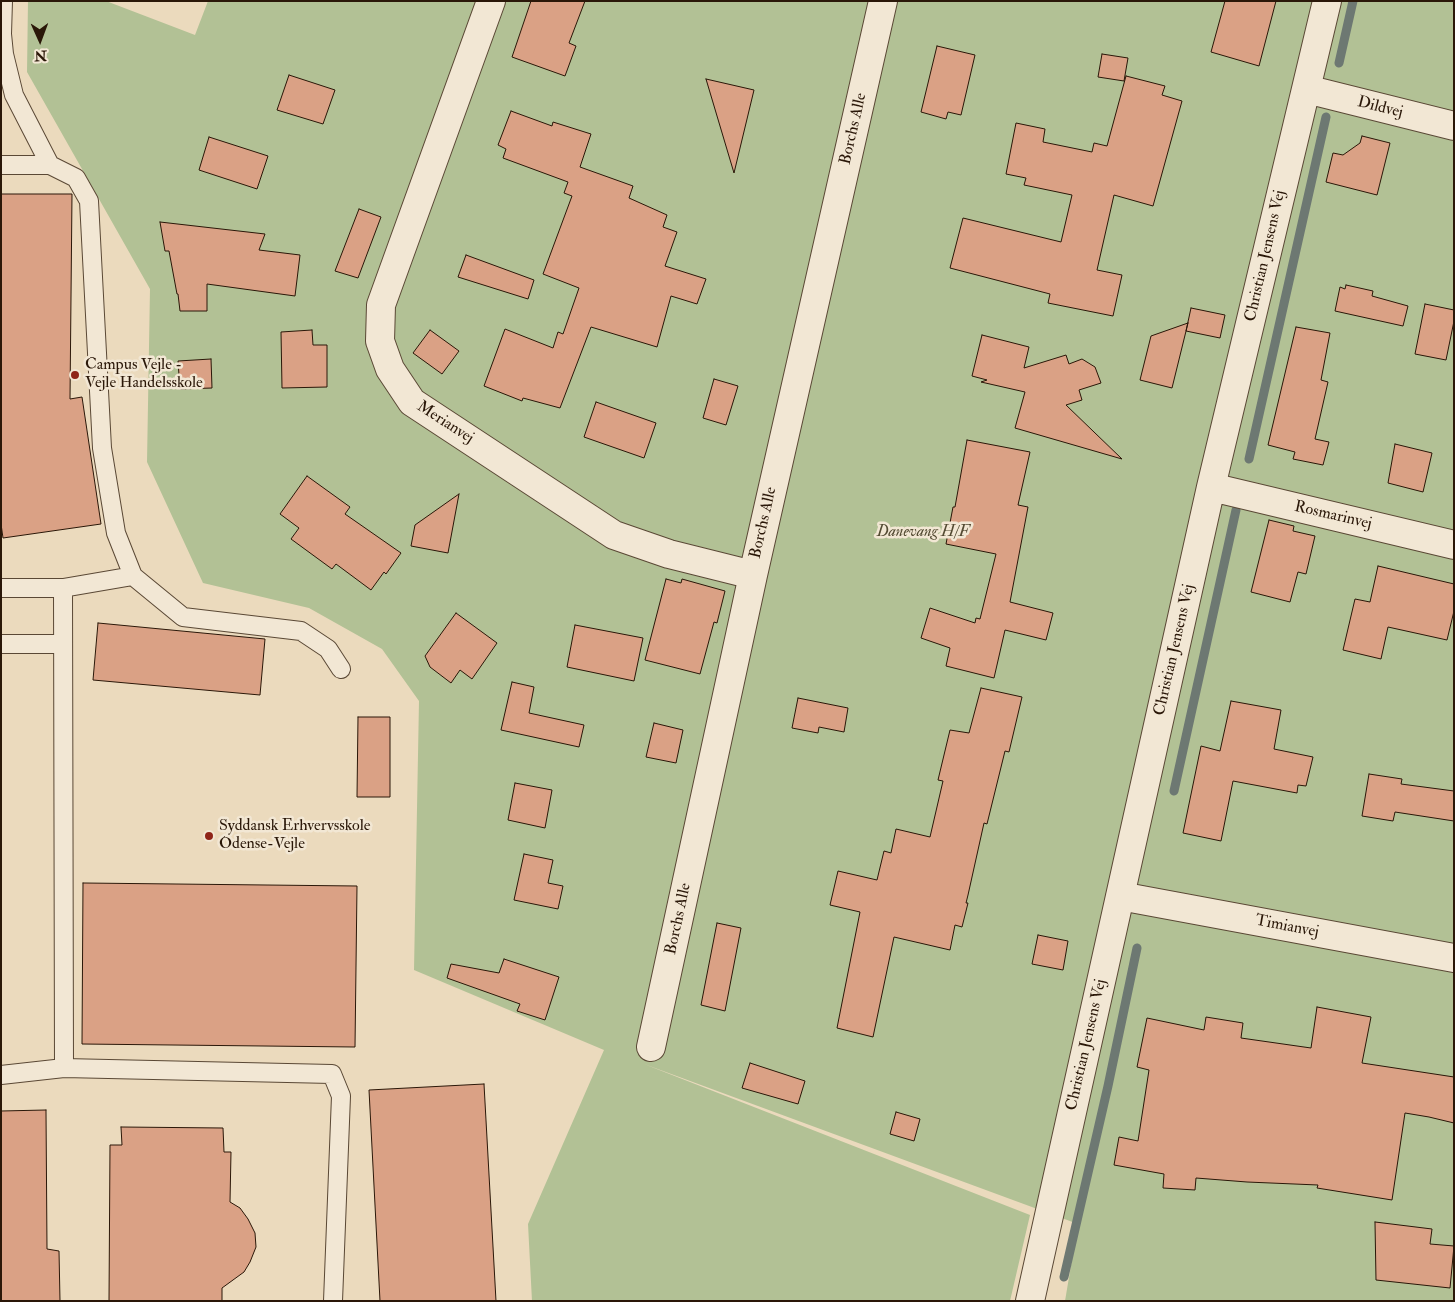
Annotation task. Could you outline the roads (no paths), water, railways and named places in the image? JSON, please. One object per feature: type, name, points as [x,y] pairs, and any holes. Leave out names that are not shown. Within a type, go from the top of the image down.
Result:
[{"type":"street","name":"Merianvej","points":[[491,1],[381,305],[380,342],[390,368],[412,402],[614,535],[669,554],[753,575]]},
{"type":"street","name":"Borchs Alle","points":[[651,1047],[753,575],[883,1]]},
{"type":"street","name":"Christian Jensens Vej","points":[[1030,1301],[1211,487],[1327,1]]},
{"type":"street","name":"Dildvej","points":[[1306,89],[1454,126]]},
{"type":"street","name":"Rosmarinvej","points":[[1211,487],[1454,545]]},
{"type":"street","name":"Timianvej","points":[[1120,896],[1454,958]]},
{"type":"lane","points":[[2,1],[4,54],[14,95],[50,165]]},
{"type":"lane","points":[[1,165],[50,165],[76,178],[89,201],[102,448],[116,533],[133,576],[183,617],[301,631],[328,649],[340,669]]},
{"type":"lane","points":[[1,588],[63,588],[133,576]]},
{"type":"lane","points":[[63,588],[64,1068]]},
{"type":"lane","points":[[1,644],[62,644]]},
{"type":"lane","points":[[1,1075],[64,1068],[332,1074],[342,1096],[333,1301]]},
{"type":"waterway","points":[[1339,63],[1353,1]]},
{"type":"waterway","points":[[1249,459],[1326,117]]},
{"type":"waterway","points":[[1174,791],[1236,510]]},
{"type":"waterway","points":[[1064,1277],[1108,1086],[1137,948]]},
{"type":"place","name":"Campus Vejle - Vejle Handelsskole","points":[[75,375]]},
{"type":"place","name":"Syddansk Erhvervsskole Odense-Vejle","points":[[209,836]]},
{"type":"park label","name":"Danevang H/F","points":[[923,533]]}]
